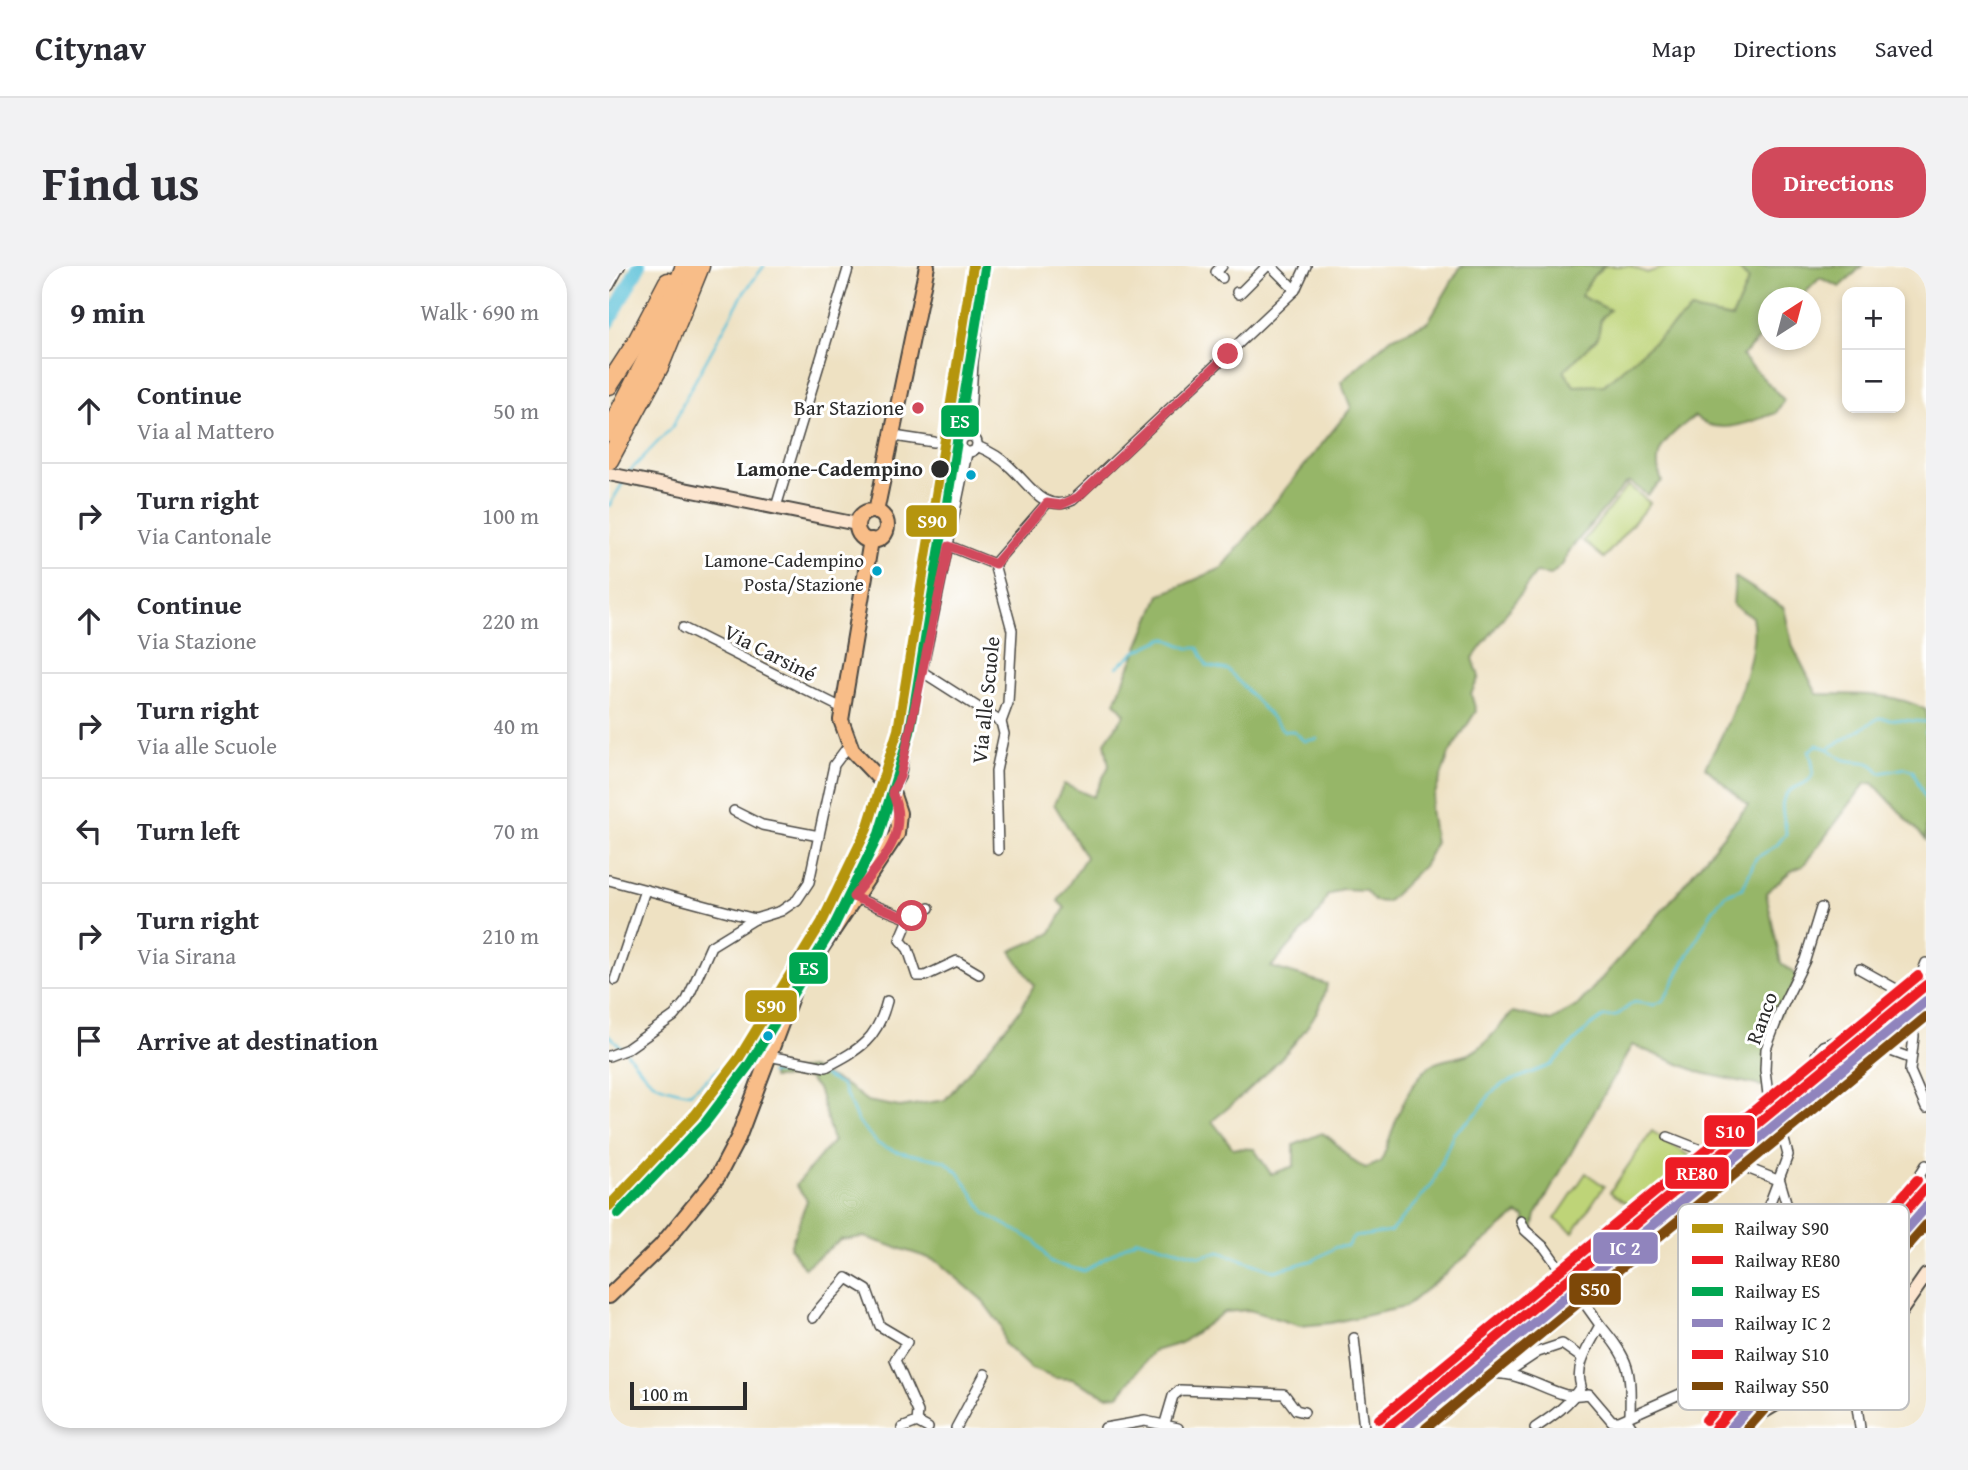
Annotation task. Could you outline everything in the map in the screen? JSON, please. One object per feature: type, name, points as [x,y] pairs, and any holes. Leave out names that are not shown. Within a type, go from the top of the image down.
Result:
[{"type":"highway","points":[[609,385],[644,330],[675,266]]},
{"type":"highway","points":[[609,432],[652,349],[685,266]]},
{"type":"highway","points":[[609,460],[659,366],[700,266]]},
{"type":"main road","points":[[876,512],[894,436],[927,266]]},
{"type":"main road","points":[[609,474],[857,524]]},
{"type":"main road","points":[[876,512],[884,519],[886,529],[879,539],[871,540],[859,534],[857,524],[863,514],[876,512]]},
{"type":"main road","points":[[609,1296],[661,1246],[712,1183],[738,1138],[794,989],[897,834],[899,813],[892,792],[849,745],[841,726],[871,540]]},
{"type":"main road","points":[[1909,1299],[1926,1275]]},
{"type":"main road","points":[[1736,1428],[1767,1410]]},
{"type":"street","points":[[609,286],[620,266]]},
{"type":"street","points":[[776,507],[849,266]]},
{"type":"street","points":[[969,436],[973,362],[986,266]]},
{"type":"street","points":[[1222,266],[1216,272],[1223,278]]},
{"type":"street","points":[[1237,292],[1269,266],[1295,290]]},
{"type":"street","points":[[960,444],[962,439],[969,436],[975,439],[977,446],[1001,458],[1047,503],[1061,505],[1078,497],[1295,290],[1306,266]]},
{"type":"street","points":[[894,436],[934,442]]},
{"type":"street","points":[[950,445],[960,444]]},
{"type":"street","points":[[960,444],[967,453]]},
{"type":"street","points":[[892,792],[900,777],[967,453],[977,446]]},
{"type":"street","points":[[949,546],[995,564],[1047,503]]},
{"type":"street","name":"Via alle Scuole","points":[[995,564],[1012,630],[1008,704],[1001,722],[1004,734],[996,771],[997,850]]},
{"type":"street","name":"Via Carsiné","points":[[683,628],[842,708]]},
{"type":"street","points":[[921,671],[1001,722]]},
{"type":"street","points":[[609,1056],[625,1050],[671,1019],[682,1008],[714,943],[742,930],[755,919],[781,911],[801,895],[809,882],[834,765],[849,745]]},
{"type":"street","points":[[734,811],[762,825],[819,836]]},
{"type":"street","points":[[609,880],[755,919]]},
{"type":"street","points":[[615,980],[645,890]]},
{"type":"street","points":[[853,897],[909,919]]},
{"type":"street","points":[[929,908],[909,919],[900,940],[908,949],[916,976],[925,976],[957,961],[979,974]]},
{"type":"street","name":"Ranco","points":[[1771,1204],[1788,1155],[1778,1117],[1769,1103],[1765,1070],[1766,1049],[1811,945],[1821,908]]},
{"type":"street","points":[[1926,962],[1912,998],[1914,1035],[1910,1058],[1910,1071],[1926,1108]]},
{"type":"street","points":[[1860,969],[1912,998]]},
{"type":"street","points":[[765,1065],[826,1067],[871,1039],[880,1025],[887,1001]]},
{"type":"street","points":[[1816,1055],[1823,1046],[1850,1036],[1910,1058]]},
{"type":"street","points":[[1668,1137],[1780,1181],[1787,1204]]},
{"type":"street","points":[[1902,1204],[1926,1165]]},
{"type":"street","points":[[1521,1221],[1525,1230],[1545,1248],[1624,1354],[1631,1378],[1628,1417],[1632,1428]]},
{"type":"street","points":[[813,1318],[821,1304],[837,1292],[847,1278],[867,1290],[880,1326],[907,1342],[895,1360],[918,1412],[917,1422]]},
{"type":"street","points":[[1535,1428],[1568,1405],[1576,1395],[1581,1386],[1578,1378],[1583,1358],[1600,1325]]},
{"type":"street","points":[[1354,1338],[1364,1428]]},
{"type":"street","points":[[1505,1374],[1538,1352],[1562,1344],[1583,1358]]},
{"type":"street","points":[[957,1428],[985,1374]]},
{"type":"street","points":[[1392,1428],[1484,1376],[1505,1374],[1576,1395],[1589,1394],[1612,1421],[1628,1417],[1678,1395]]},
{"type":"street","points":[[1165,1423],[1173,1396],[1180,1390],[1284,1394],[1296,1410],[1304,1412]]},
{"type":"street","points":[[1857,1410],[1860,1428]]},
{"type":"street","points":[[902,1428],[917,1422]]},
{"type":"street","points":[[917,1422],[928,1428]]},
{"type":"street","points":[[1105,1428],[1127,1422],[1165,1423],[1178,1428]]},
{"type":"green space","points":[[1461,266],[1604,266],[1593,276],[1581,296],[1610,310],[1601,318],[1598,337],[1564,371],[1574,386],[1604,385],[1691,310],[1732,318],[1749,280],[1736,266],[1862,266],[1840,287],[1820,278],[1811,287],[1758,287],[1758,339],[1742,356],[1784,400],[1776,413],[1744,424],[1723,427],[1704,423],[1695,416],[1671,436],[1660,451],[1658,470],[1662,481],[1647,495],[1630,482],[1625,484],[1568,552],[1563,564],[1551,575],[1536,573],[1473,658],[1479,677],[1471,694],[1476,711],[1449,754],[1430,808],[1435,844],[1424,865],[1387,902],[1374,901],[1365,890],[1341,889],[1327,896],[1320,912],[1271,967],[1327,984],[1322,1002],[1297,1040],[1280,1059],[1212,1121],[1233,1148],[1254,1149],[1271,1174],[1294,1166],[1294,1145],[1322,1133],[1353,1161],[1366,1168],[1381,1162],[1406,1098],[1430,1066],[1477,1049],[1513,1012],[1551,1021],[1578,1005],[1668,904],[1748,805],[1705,767],[1731,715],[1751,652],[1752,617],[1733,605],[1735,577],[1784,608],[1793,647],[1817,694],[1887,697],[1926,710],[1926,840],[1873,783],[1865,784],[1803,866],[1791,871],[1766,893],[1781,963],[1797,976],[1772,1031],[1766,1087],[1702,1073],[1632,1045],[1536,1215],[1533,1230],[1526,1228],[1525,1217],[1517,1214],[1405,1307],[1331,1323],[1300,1326],[1249,1310],[1224,1312],[1181,1343],[1154,1351],[1119,1395],[1106,1396],[1072,1379],[1055,1378],[1031,1369],[1004,1344],[1001,1326],[981,1299],[938,1262],[926,1257],[864,1237],[840,1240],[804,1268],[790,1247],[807,1200],[796,1185],[833,1141],[819,1091],[808,1078],[772,1078],[772,1073],[811,1068],[849,1087],[867,1101],[900,1107],[945,1100],[1021,1009],[1034,985],[1011,951],[1050,934],[1065,908],[1058,901],[1086,857],[1054,804],[1064,784],[1093,797],[1109,766],[1105,742],[1125,714],[1115,702],[1160,595],[1222,568],[1351,408],[1341,382],[1391,338],[1428,322]]},
{"type":"green space","points":[[1604,266],[1630,266],[1647,273],[1669,268],[1736,266],[1749,280],[1732,318],[1691,310],[1604,385],[1574,386],[1564,371],[1598,337],[1601,318],[1609,310],[1581,296],[1593,276]]},
{"type":"green space","points":[[1628,485],[1650,503],[1604,558],[1583,541]]},
{"type":"green space","points":[[1652,1131],[1701,1164],[1660,1226],[1610,1192]]},
{"type":"green space","points":[[1586,1173],[1604,1186],[1573,1232],[1555,1219]]},
{"type":"waterway","points":[[609,322],[639,266]]},
{"type":"waterway","points":[[629,472],[673,426],[686,397],[743,294],[764,266]]},
{"type":"waterway","points":[[609,506],[624,481]]},
{"type":"waterway","points":[[1117,667],[1135,652],[1165,638],[1188,648],[1198,648],[1207,666],[1228,670],[1284,731],[1294,731],[1304,741],[1317,739]]},
{"type":"waterway","points":[[770,1073],[819,1073],[842,1086],[858,1122],[878,1144],[895,1151],[945,1161],[959,1173],[986,1214],[1035,1241],[1051,1263],[1084,1271],[1137,1239],[1200,1256],[1220,1252],[1274,1271],[1314,1260],[1336,1247],[1347,1246],[1354,1237],[1390,1232],[1432,1185],[1454,1133],[1478,1112],[1491,1093],[1503,1084],[1551,1065],[1589,1027],[1603,1017],[1616,1016],[1634,1002],[1654,1005],[1664,1000],[1712,911],[1725,895],[1743,888],[1756,858],[1776,846],[1786,834],[1783,801],[1786,794],[1804,784],[1813,774],[1809,751],[1817,745],[1828,749],[1879,718],[1926,722]]},
{"type":"waterway","points":[[1828,749],[1848,761],[1872,764],[1880,773],[1906,768],[1913,771],[1926,801]]},
{"type":"waterway","points":[[609,1035],[622,1048]]},
{"type":"waterway","points":[[627,1053],[653,1082],[690,1093],[725,1064]]},
{"type":"waterway","points":[[742,1065],[760,1070]]},
{"type":"tunnel","points":[[934,442],[950,445]]},
{"type":"railway","points":[[609,272],[612,266]]},
{"type":"rail line","name":"S90","points":[[609,1206],[695,1115],[739,1058],[822,922],[867,829],[898,730],[973,266]]},
{"type":"rail line","name":"ES","points":[[618,1214],[705,1123],[749,1065],[833,928],[879,834],[910,732],[985,268]]},
{"type":"rail line","name":"S10","points":[[1379,1419],[1918,976]]},
{"type":"rail line","name":"RE80","points":[[1387,1428],[1926,985]]},
{"type":"rail line","name":"S50","points":[[1699,1204],[1926,1017]]},
{"type":"rail line","name":"S10","points":[[1896,1204],[1917,1180]]},
{"type":"rail line","name":"RE80","points":[[1909,1207],[1926,1188]]},
{"type":"rail line","name":"S50","points":[[1426,1428],[1678,1221]]},
{"type":"rail line","name":"S50","points":[[1909,1244],[1926,1225]]},
{"type":"rail line","name":"S10","points":[[1706,1420],[1715,1410]]},
{"type":"rail line","name":"RE80","points":[[1715,1428],[1731,1410]]},
{"type":"rail line","name":"S50","points":[[1748,1428],[1764,1410]]},
{"type":"transit line","points":[[1679,1204],[1926,1001]]},
{"type":"transit line","points":[[1406,1428],[1678,1205]]},
{"type":"transit line","points":[[1909,1226],[1926,1207]]},
{"type":"transit line","points":[[1731,1428],[1747,1410]]},
{"type":"place","name":"Bar Stazione","points":[[918,408]]},
{"type":"place","name":"Lamone-Cadempino","points":[[940,469]]},
{"type":"place","name":"Lamone-Cadempino Posta/Stazione","points":[[877,571]]},
{"type":"route","points":[[912,916],[909,919],[853,897],[897,834],[900,820],[892,792],[900,777],[949,546],[995,564],[1005,556],[1047,503],[1061,505],[1078,497],[1228,354]]}]
